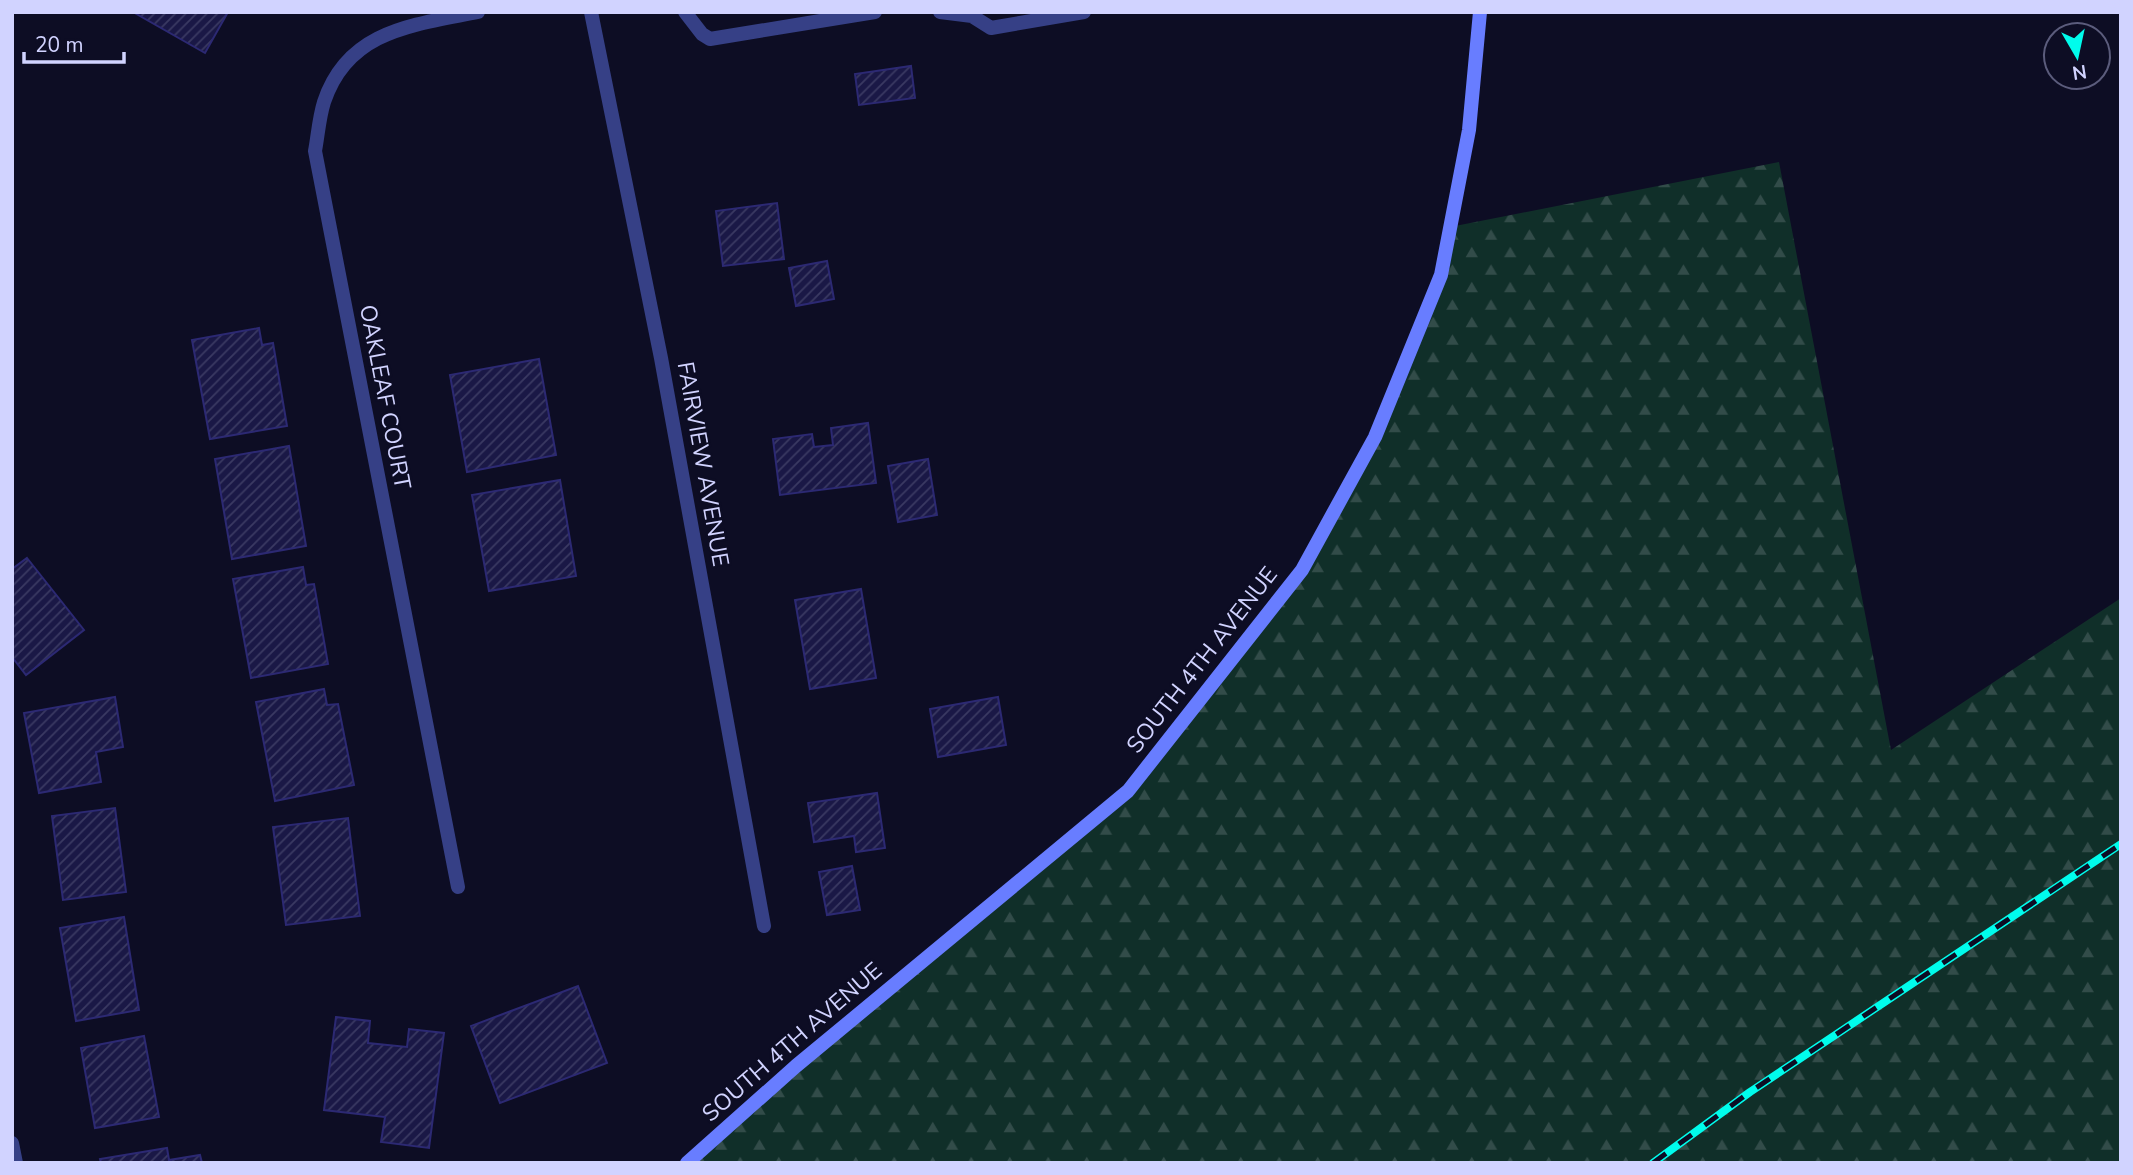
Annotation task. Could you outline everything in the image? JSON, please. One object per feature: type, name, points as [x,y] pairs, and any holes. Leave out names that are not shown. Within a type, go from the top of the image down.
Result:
[{"type":"street","name":"OAKLEAF COURT","points":[[457,887],[315,151],[324,103],[339,69],[374,38],[419,23],[478,12]]},
{"type":"street","name":"FAIRVIEW AVENUE","points":[[590,12],[661,358],[764,926]]},
{"type":"street","points":[[685,12],[702,34],[710,39],[875,12]]},
{"type":"street","points":[[940,12],[971,14],[991,28],[1054,15],[1084,12]]},
{"type":"street","name":"SOUTH 4TH AVENUE","points":[[687,1163],[796,1066],[1128,791],[1302,570],[1376,437],[1441,275],[1469,130],[1480,12]]},
{"type":"street","points":[[12,1143],[16,1163]]},
{"type":"green space","points":[[1779,162],[1891,750],[2121,598],[2121,1163],[687,1163],[1128,791],[1302,570],[1376,437],[1441,275],[1450,227]]},
{"type":"building","points":[[133,12],[228,12],[205,53]]},
{"type":"building","points":[[911,66],[915,98],[859,105],[855,74]]},
{"type":"building","points":[[777,203],[784,259],[723,266],[716,211]]},
{"type":"building","points":[[827,261],[834,299],[796,306],[789,268]]},
{"type":"building","points":[[259,328],[262,345],[273,343],[287,426],[210,439],[192,340]]},
{"type":"building","points":[[539,359],[556,455],[467,472],[450,375]]},
{"type":"building","points":[[868,423],[876,483],[780,495],[773,439],[812,434],[814,447],[833,445],[831,428]]},
{"type":"building","points":[[289,446],[306,546],[232,559],[215,459]]},
{"type":"building","points":[[928,459],[937,515],[898,522],[888,466]]},
{"type":"building","points":[[560,480],[576,576],[489,591],[472,495]]},
{"type":"building","points":[[27,558],[84,630],[26,675],[12,657],[12,569]]},
{"type":"building","points":[[303,567],[306,585],[314,584],[328,664],[251,678],[233,579]]},
{"type":"building","points":[[861,589],[876,678],[810,689],[795,600]]},
{"type":"building","points":[[324,689],[327,705],[338,704],[354,785],[275,801],[256,702]]},
{"type":"building","points":[[115,697],[123,747],[96,752],[101,782],[39,793],[24,713]]},
{"type":"building","points":[[998,697],[1006,745],[938,757],[930,709]]},
{"type":"building","points":[[877,793],[885,848],[856,852],[854,836],[814,842],[808,803]]},
{"type":"building","points":[[115,808],[126,892],[63,900],[52,816]]},
{"type":"building","points":[[348,818],[360,916],[286,925],[273,827]]},
{"type":"building","points":[[852,866],[860,910],[827,915],[819,872]]},
{"type":"building","points":[[124,917],[139,1010],[76,1021],[60,928]]},
{"type":"building","points":[[578,986],[607,1063],[500,1103],[471,1026]]},
{"type":"building","points":[[336,1017],[370,1021],[368,1043],[407,1047],[409,1029],[444,1033],[429,1148],[381,1142],[385,1117],[324,1110]]},
{"type":"building","points":[[144,1036],[159,1117],[95,1128],[81,1048]]},
{"type":"building","points":[[167,1148],[169,1160],[200,1155],[202,1163],[101,1163],[100,1159]]},
{"type":"railway","points":[[1653,1163],[1750,1092],[2121,844]]}]
